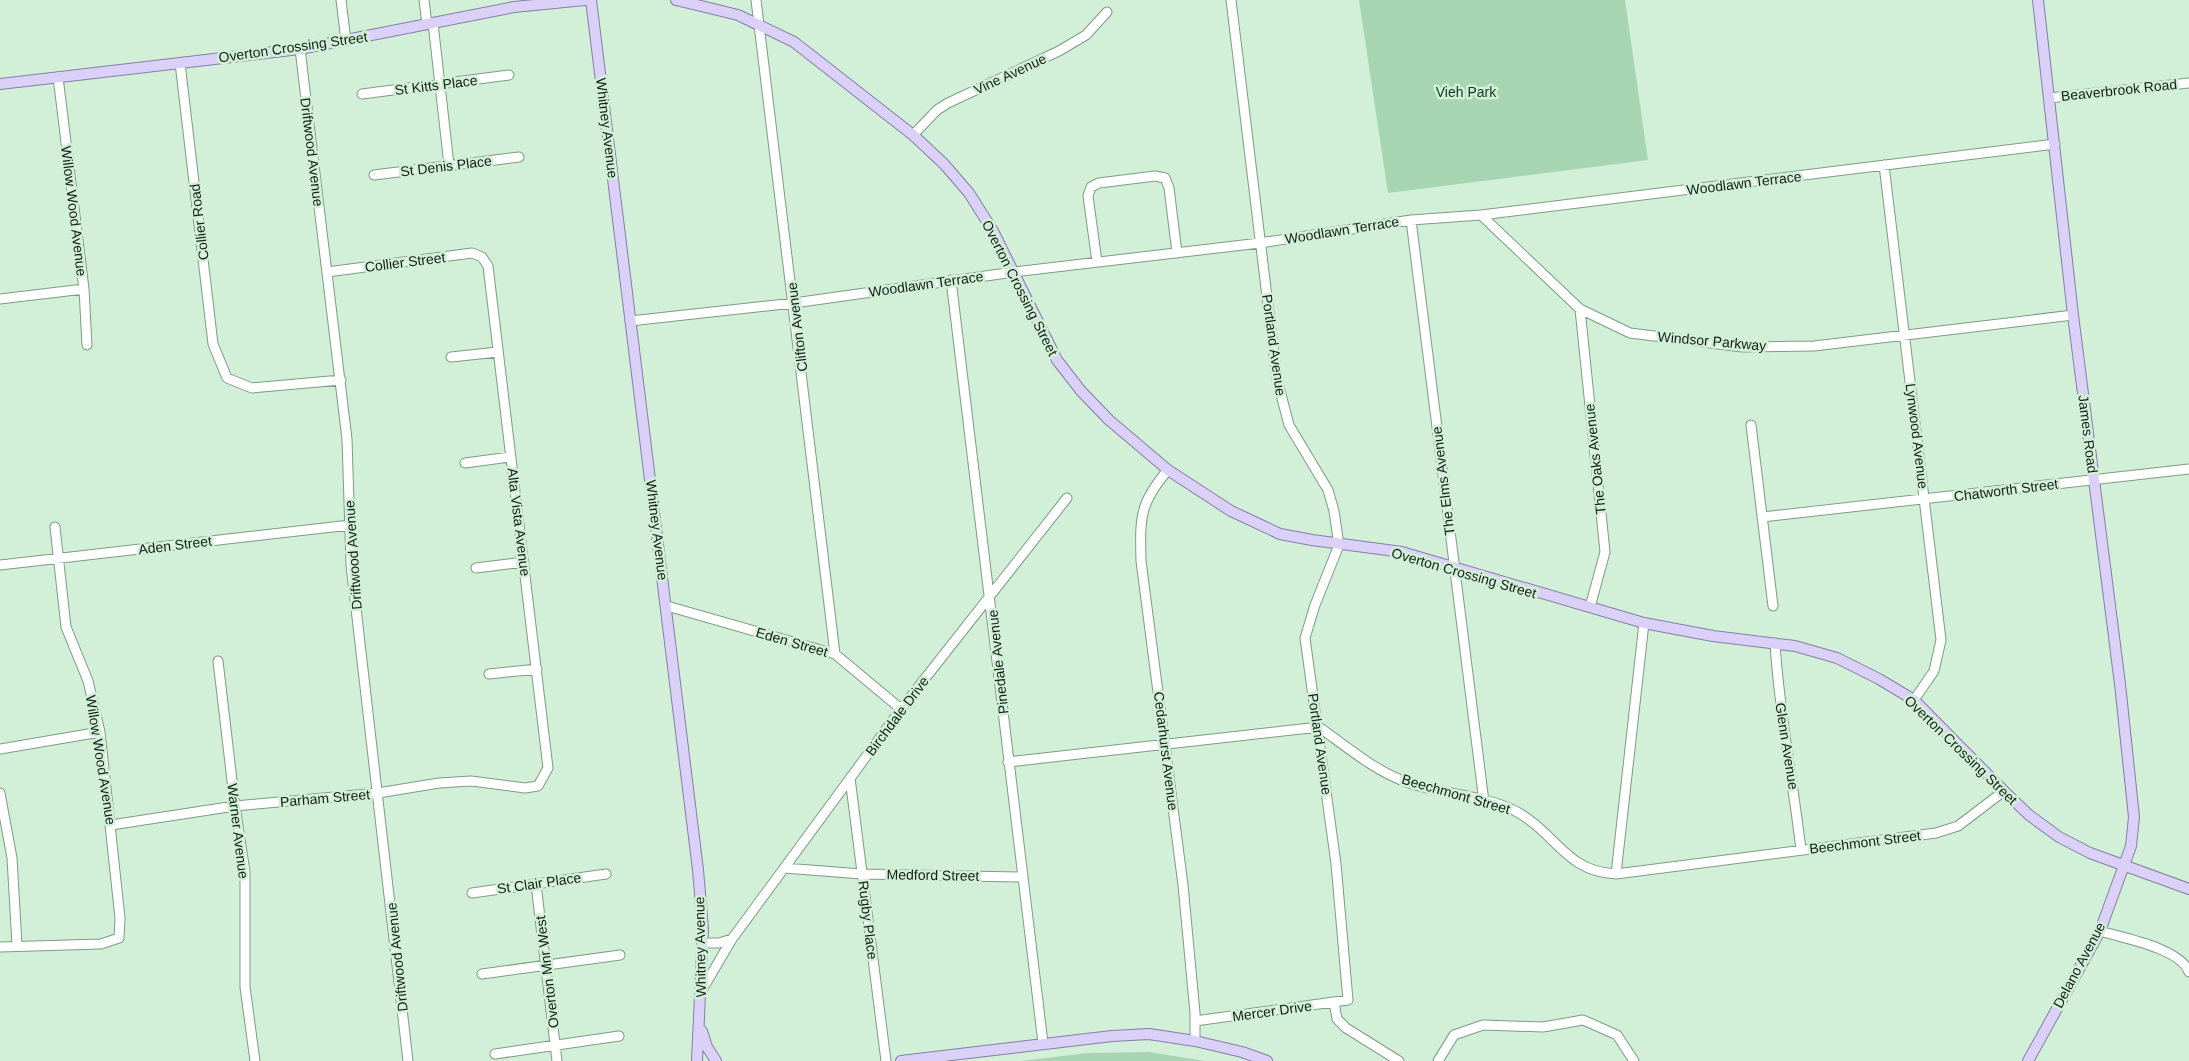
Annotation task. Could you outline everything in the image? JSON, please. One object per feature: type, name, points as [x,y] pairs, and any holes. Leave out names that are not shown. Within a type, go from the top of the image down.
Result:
[{"type":"main road","name":"Overton Crossing Street","points":[[0,84],[300,49],[514,7],[585,0]]},
{"type":"main road","name":"Whitney Avenue","points":[[591,0],[698,870],[703,943],[697,1061]]},
{"type":"main road","name":"Overton Crossing Street","points":[[676,0],[738,15],[805,50],[913,135],[944,164],[968,193],[993,231],[1038,326],[1058,360],[1081,391],[1108,420],[1168,470],[1206,496],[1253,522],[1280,534],[1340,545],[1402,552],[1454,569],[1644,623],[1713,636],[1776,642],[1819,651],[1837,658],[1879,679],[1914,700],[2029,815],[2059,837],[2090,853],[2189,889]]},
{"type":"main road","name":"James Road","points":[[2038,0],[2073,315],[2120,684],[2133,808],[2131,846],[2124,866]]},
{"type":"main road","name":"Delano Avenue","points":[[2028,1061],[2100,931],[2124,866]]},
{"type":"main road","points":[[700,1025],[707,1047],[716,1061]]},
{"type":"main road","points":[[901,1061],[1043,1043],[1149,1034],[1195,1041],[1242,1052],[1267,1061]]},
{"type":"street","points":[[340,0],[346,41]]},
{"type":"street","points":[[424,0],[440,84],[449,165]]},
{"type":"street","name":"Clifton Avenue","points":[[756,0],[835,654]]},
{"type":"street","name":"Portland Avenue","points":[[1231,0],[1277,379],[1282,405],[1290,425],[1328,490],[1340,545],[1315,604],[1305,638],[1336,864],[1348,1000]]},
{"type":"street","name":"Vine Avenue","points":[[913,135],[937,110],[948,103],[1059,51],[1086,35],[1107,12]]},
{"type":"street","name":"Driftwood Avenue","points":[[300,49],[347,439],[351,566],[408,1061]]},
{"type":"street","name":"Collier Road","points":[[180,63],[213,344],[227,378],[252,388],[340,380]]},
{"type":"street","name":"St Kitts Place","points":[[362,94],[509,75]]},
{"type":"street","name":"Willow Wood Avenue","points":[[58,77],[84,289],[87,344]]},
{"type":"street","name":"Beaverbrook Road","points":[[2050,98],[2189,83]]},
{"type":"street","name":"Woodlawn Terrace","points":[[630,321],[794,303],[951,280],[1260,243],[1411,220],[1481,215],[2055,144]]},
{"type":"street","name":"St Denis Place","points":[[374,175],[519,157]]},
{"type":"street","name":"Lynwood Avenue","points":[[1884,166],[1941,640],[1934,672],[1914,700]]},
{"type":"street","points":[[1097,262],[1088,196],[1091,187],[1099,183],[1155,176],[1164,178],[1169,188],[1177,253]]},
{"type":"street","name":"Windsor Parkway","points":[[1481,215],[1580,309],[1630,333],[1742,347],[1814,346],[2073,315]]},
{"type":"street","name":"The Elms Avenue","points":[[1411,220],[1484,802]]},
{"type":"street","name":"Collier Street","points":[[327,272],[472,253],[482,257]]},
{"type":"street","name":"Alta Vista Avenue","points":[[482,257],[488,266],[548,768],[538,786]]},
{"type":"street","name":"Pinedale Avenue","points":[[951,280],[991,597],[1008,762],[1043,1043]]},
{"type":"street","points":[[0,298],[84,289]]},
{"type":"street","name":"The Oaks Avenue","points":[[1580,309],[1605,552],[1590,607]]},
{"type":"street","points":[[451,357],[498,352]]},
{"type":"street","points":[[1751,425],[1774,606]]},
{"type":"street","points":[[464,463],[510,457]]},
{"type":"street","name":"Chatworth Street","points":[[1762,517],[2189,469]]},
{"type":"street","name":"Cedarhurst Avenue","points":[[1168,470],[1151,489],[1143,509],[1140,528],[1141,561],[1183,885],[1195,1021],[1195,1041]]},
{"type":"street","name":"Birchdale Drive","points":[[702,990],[732,939],[901,709],[1067,498]]},
{"type":"street","name":"Aden Street","points":[[0,566],[350,525]]},
{"type":"street","name":"Willow Wood Avenue","points":[[17,945],[101,944],[119,938],[120,918],[100,732],[88,681],[66,627],[55,526]]},
{"type":"street","points":[[476,568],[524,562]]},
{"type":"street","name":"Eden Street","points":[[667,606],[835,654],[901,709]]},
{"type":"street","points":[[1616,874],[1644,623]]},
{"type":"street","name":"Glenn Avenue","points":[[1776,642],[1778,694],[1791,767],[1801,850]]},
{"type":"street","name":"Warner Avenue","points":[[218,661],[235,806],[246,872],[245,987],[255,1061]]},
{"type":"street","points":[[488,674],[537,669]]},
{"type":"street","points":[[1008,762],[1165,746],[1318,727]]},
{"type":"street","name":"Beechmont Street","points":[[1318,727],[1389,774],[1409,783],[1512,809],[1526,818],[1584,868],[1599,874],[1616,874],[1936,833],[1958,826],[2004,791]]},
{"type":"street","points":[[0,749],[100,732]]},
{"type":"street","name":"Rugby Place","points":[[850,778],[886,1061]]},
{"type":"street","name":"Parham Street","points":[[111,825],[235,806],[378,792],[439,783],[472,781],[525,788],[538,786]]},
{"type":"street","points":[[0,793],[12,858],[17,945],[0,947]]},
{"type":"street","name":"Medford Street","points":[[784,868],[862,874],[1023,877]]},
{"type":"street","name":"St Clair Place","points":[[472,893],[606,874]]},
{"type":"street","name":"Overton Mnr West","points":[[536,884],[558,1061]]},
{"type":"street","points":[[2100,931],[2171,953],[2186,964],[2189,972]]},
{"type":"street","points":[[703,943],[719,943],[732,939]]},
{"type":"street","points":[[482,974],[620,955]]},
{"type":"street","name":"Mercer Drive","points":[[1195,1021],[1348,1000]]},
{"type":"street","points":[[1334,1002],[1337,1019],[1346,1028],[1398,1061]]},
{"type":"street","points":[[1438,1061],[1454,1035],[1483,1025],[1543,1027],[1583,1020],[1617,1035],[1634,1061]]},
{"type":"street","points":[[495,1054],[619,1036]]},
{"type":"green space","name":"Vieh Park","points":[[1359,0],[1625,0],[1648,160],[1388,193]]},
{"type":"green space","points":[[1149,1052],[1205,1061],[1021,1061],[1088,1053]]}]
